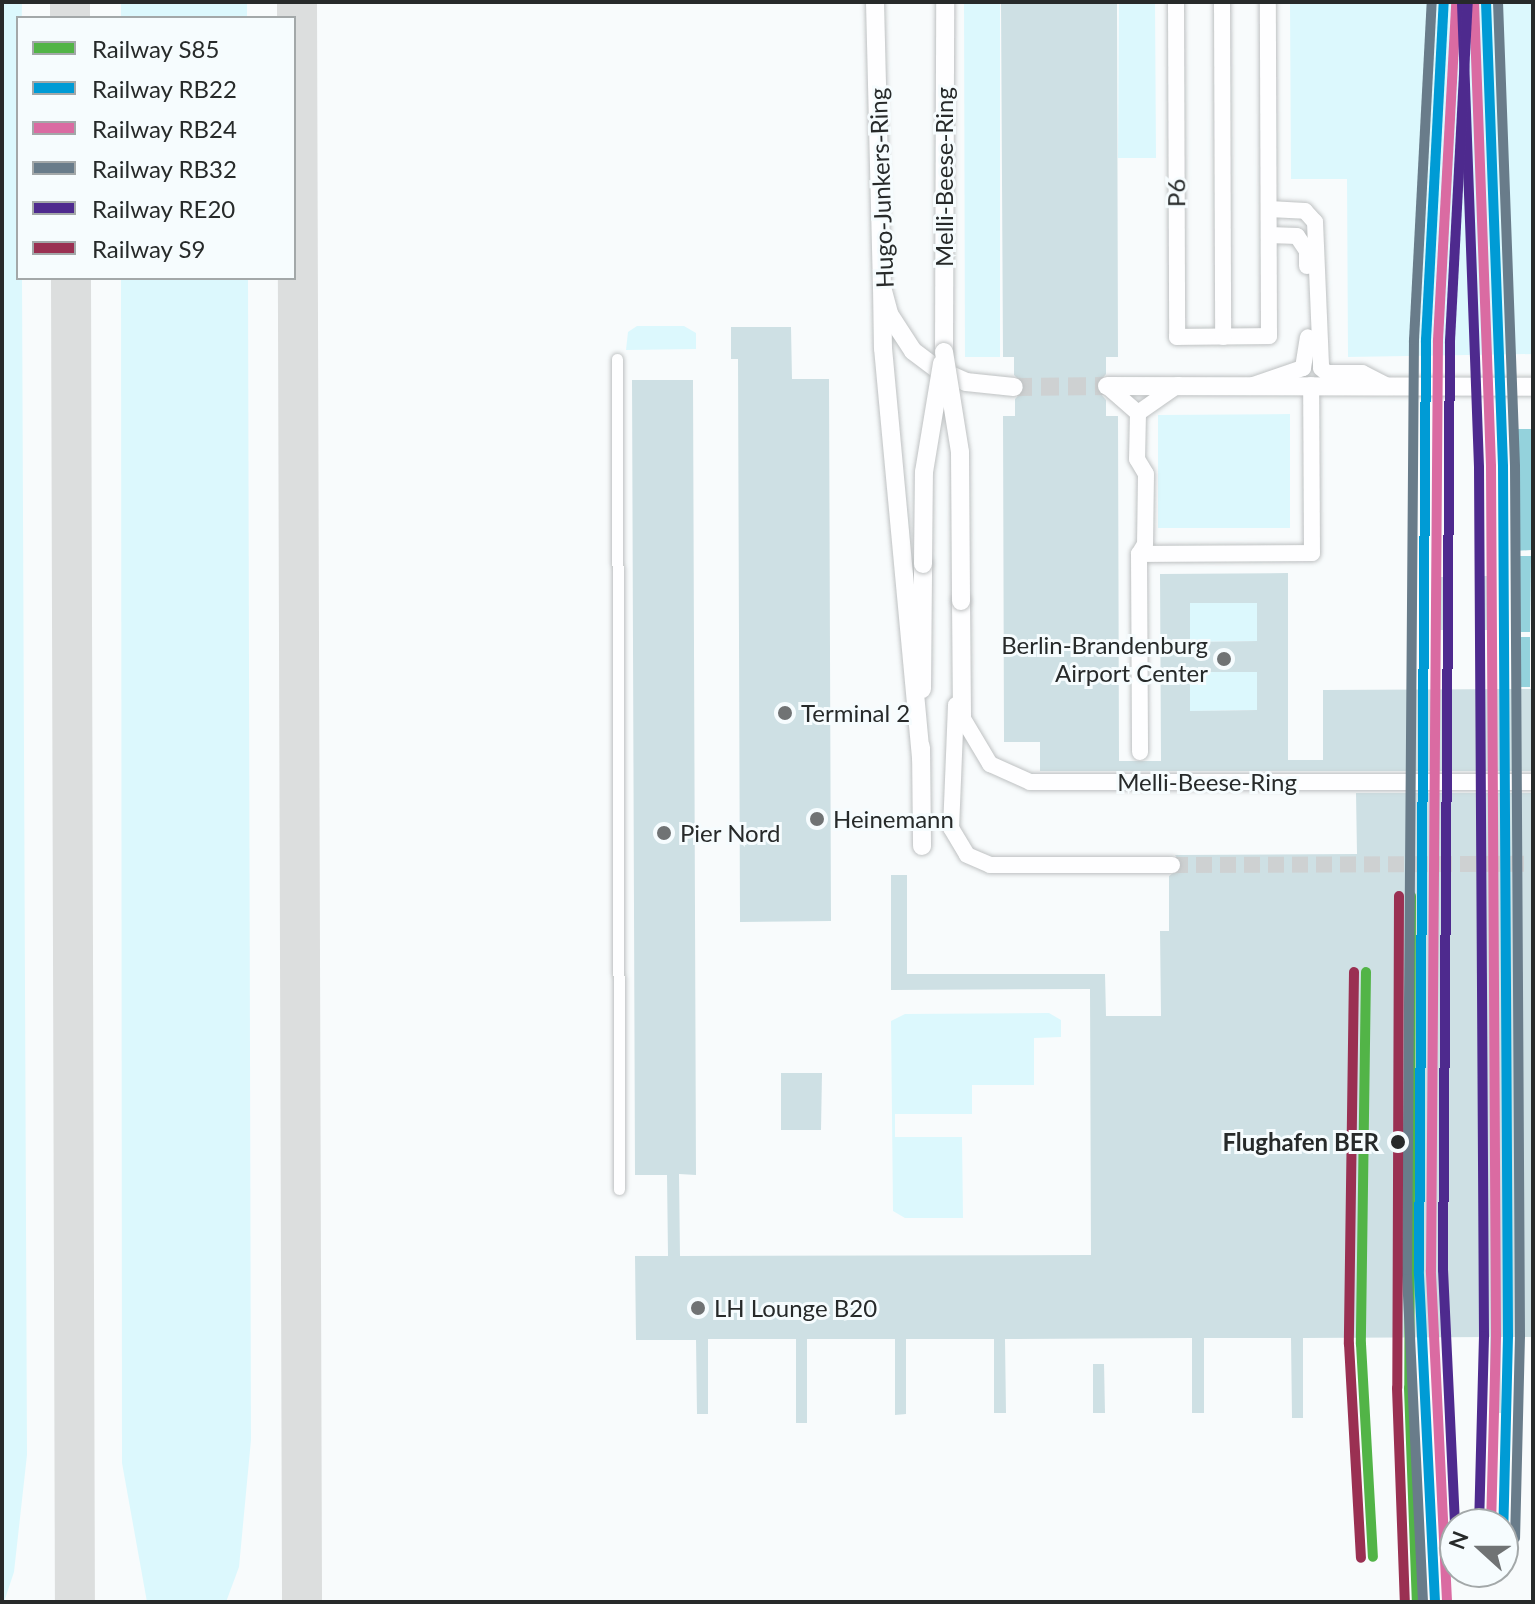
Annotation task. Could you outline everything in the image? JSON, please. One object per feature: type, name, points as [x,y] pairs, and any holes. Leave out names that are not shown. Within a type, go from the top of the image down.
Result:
[{"type":"street","name":"Hugo-Junkers-Ring","points":[[875,2],[882,287],[895,326],[924,361],[966,382],[1014,387]]},
{"type":"street","name":"Melli-Beese-Ring","points":[[922,846],[923,498],[944,352],[945,2]]},
{"type":"street","name":"P6","points":[[1176,2],[1177,337],[1269,336],[1268,2]]},
{"type":"street","name":"P6","points":[[1222,2],[1223,337]]},
{"type":"street","points":[[1269,209],[1305,211],[1315,222],[1321,368],[1327,373],[1362,373],[1389,386]]},
{"type":"street","points":[[1251,385],[1297,373],[1308,348],[1305,245],[1292,234],[1269,235]]},
{"type":"street","points":[[882,287],[891,442],[921,759]]},
{"type":"street","name":"Melli-Beese-Ring","points":[[944,352],[960,452],[962,668],[951,828],[967,855],[990,865],[1172,865]]},
{"type":"street","points":[[617,359],[619,1189]]},
{"type":"street","points":[[1138,413],[1178,385]]},
{"type":"street","points":[[1139,554],[1312,553],[1311,385]]},
{"type":"street","points":[[1107,386],[1533,387]]},
{"type":"street","points":[[1107,386],[1138,413]]},
{"type":"street","points":[[1138,413],[1137,459],[1146,474],[1145,544],[1139,554],[1140,752]]},
{"type":"street","name":"Melli-Beese-Ring","points":[[960,711],[990,764],[1030,782],[1533,782]]},
{"type":"shaded area","points":[[2,2],[22,2],[22,16],[16,16],[16,280],[22,280],[27,1455],[14,1572],[4,1602]]},
{"type":"shaded area","points":[[121,2],[247,2],[247,16],[121,16]]},
{"type":"shaded area","points":[[964,2],[1000,2],[1000,357],[965,357]]},
{"type":"shaded area","points":[[1119,2],[1155,2],[1156,158],[1118,158]]},
{"type":"shaded area","points":[[1290,2],[1533,2],[1533,354],[1348,357],[1347,179],[1291,179]]},
{"type":"shaded area","points":[[121,280],[248,280],[251,1440],[239,1567],[226,1602],[147,1602],[122,1463]]},
{"type":"shaded area","points":[[637,326],[684,326],[696,333],[696,349],[626,350],[628,332]]},
{"type":"shaded area","points":[[1290,414],[1290,528],[1158,528],[1158,415]]},
{"type":"shaded area","points":[[1190,603],[1257,603],[1257,641],[1190,642]]},
{"type":"shaded area","points":[[1190,672],[1257,672],[1257,710],[1190,711]]},
{"type":"shaded area","points":[[1049,1013],[1061,1020],[1061,1037],[1034,1038],[1034,1085],[972,1085],[972,1114],[895,1114],[895,1137],[962,1137],[963,1218],[905,1218],[893,1211],[891,1021],[905,1014]]},
{"type":"water","points":[[1514,429],[1531,429],[1531,550],[1514,551]]},
{"type":"water","points":[[1514,556],[1531,556],[1530,632],[1513,632]]},
{"type":"water","points":[[1513,637],[1530,637],[1530,687],[1513,687]]},
{"type":"building","points":[[1001,2],[1117,2],[1118,357],[1106,357],[1106,374],[1095,387],[1106,400],[1106,416],[1118,416],[1119,761],[1161,761],[1160,574],[1288,573],[1288,760],[1323,760],[1323,690],[1533,689],[1533,771],[1040,771],[1040,742],[1004,742],[1003,416],[1015,416],[1015,399],[1026,387],[1014,375],[1014,357],[1003,357]],"holes":[[[1190,603],[1257,603],[1257,641],[1190,642]],[[1190,672],[1257,672],[1257,710],[1190,711]]]},
{"type":"building","name":"Terminal 2","points":[[731,327],[791,327],[792,379],[829,379],[831,921],[740,922],[738,359],[731,359]]},
{"type":"building","points":[[632,380],[693,380],[696,1175],[679,1174],[680,1256],[1091,1255],[1090,989],[891,990],[891,875],[907,875],[907,974],[1105,974],[1106,1016],[1161,1016],[1160,931],[1169,931],[1169,876],[1183,866],[1175,855],[1357,854],[1356,793],[1532,793],[1533,1337],[1501,1337],[1501,1413],[1490,1413],[1490,1337],[1303,1338],[1303,1418],[1292,1418],[1291,1338],[1204,1338],[1204,1413],[1192,1413],[1192,1338],[1005,1339],[1006,1413],[994,1413],[994,1339],[906,1339],[906,1414],[895,1415],[895,1339],[807,1339],[807,1423],[796,1423],[796,1339],[708,1339],[708,1414],[697,1414],[696,1340],[636,1340],[635,1256],[668,1256],[667,1175],[635,1175]]},
{"type":"building","points":[[1479,576],[1493,576],[1493,630],[1479,630]]},
{"type":"building","points":[[1436,577],[1450,577],[1451,630],[1437,630]]},
{"type":"building","points":[[781,1073],[822,1073],[821,1130],[781,1130]]},
{"type":"building","points":[[1093,1364],[1104,1364],[1105,1413],[1093,1413]]},
{"type":"taxiway","points":[[70,2],[70,16]]},
{"type":"taxiway","points":[[297,2],[302,1602]]},
{"type":"taxiway","points":[[71,280],[75,1602]]},
{"type":"tunnel","points":[[1014,387],[1107,386]]},
{"type":"tunnel","points":[[1172,865],[1533,864]]},
{"type":"rail line","name":"RB32","points":[[1423,1602],[1407,1270],[1414,340],[1432,2]]},
{"type":"rail line","name":"RB22","points":[[1435,1602],[1419,1270],[1426,340],[1444,2]]},
{"type":"rail line","name":"RB24","points":[[1474,2],[1491,467],[1496,1336],[1491,1508]]},
{"type":"rail line","name":"RB22","points":[[1486,2],[1503,467],[1508,1336],[1504,1508]]},
{"type":"rail line","name":"RB32","points":[[1498,2],[1515,467],[1520,1336],[1516,1508]]},
{"type":"rail line","name":"RB24","points":[[1447,1601],[1431,1270],[1438,340],[1456,3]]},
{"type":"rail line","name":"RE20","points":[[1462,3],[1479,468],[1484,1336],[1479,1508]]},
{"type":"rail line","name":"RE20","points":[[1454,1508],[1443,1270],[1450,341],[1468,3]]},
{"type":"rail line","name":"S9","points":[[1399,896],[1397,1388],[1405,1602]]},
{"type":"rail line","name":"S85","points":[[1411,896],[1409,1388],[1417,1602]]},
{"type":"rail line","name":"S9","points":[[1354,972],[1349,1344],[1361,1558]]},
{"type":"rail line","name":"S85","points":[[1366,972],[1361,1344],[1373,1557]]},
{"type":"place","name":"Berlin-Brandenburg Airport Center","points":[[1224,659]]},
{"type":"place","name":"Terminal 2","points":[[785,713]]},
{"type":"place","name":"Heinemann","points":[[817,819]]},
{"type":"place","name":"Pier Nord","points":[[664,833]]},
{"type":"place","name":"Flughafen BER","points":[[1398,1142]]},
{"type":"place","name":"LH Lounge B20","points":[[698,1308]]}]
